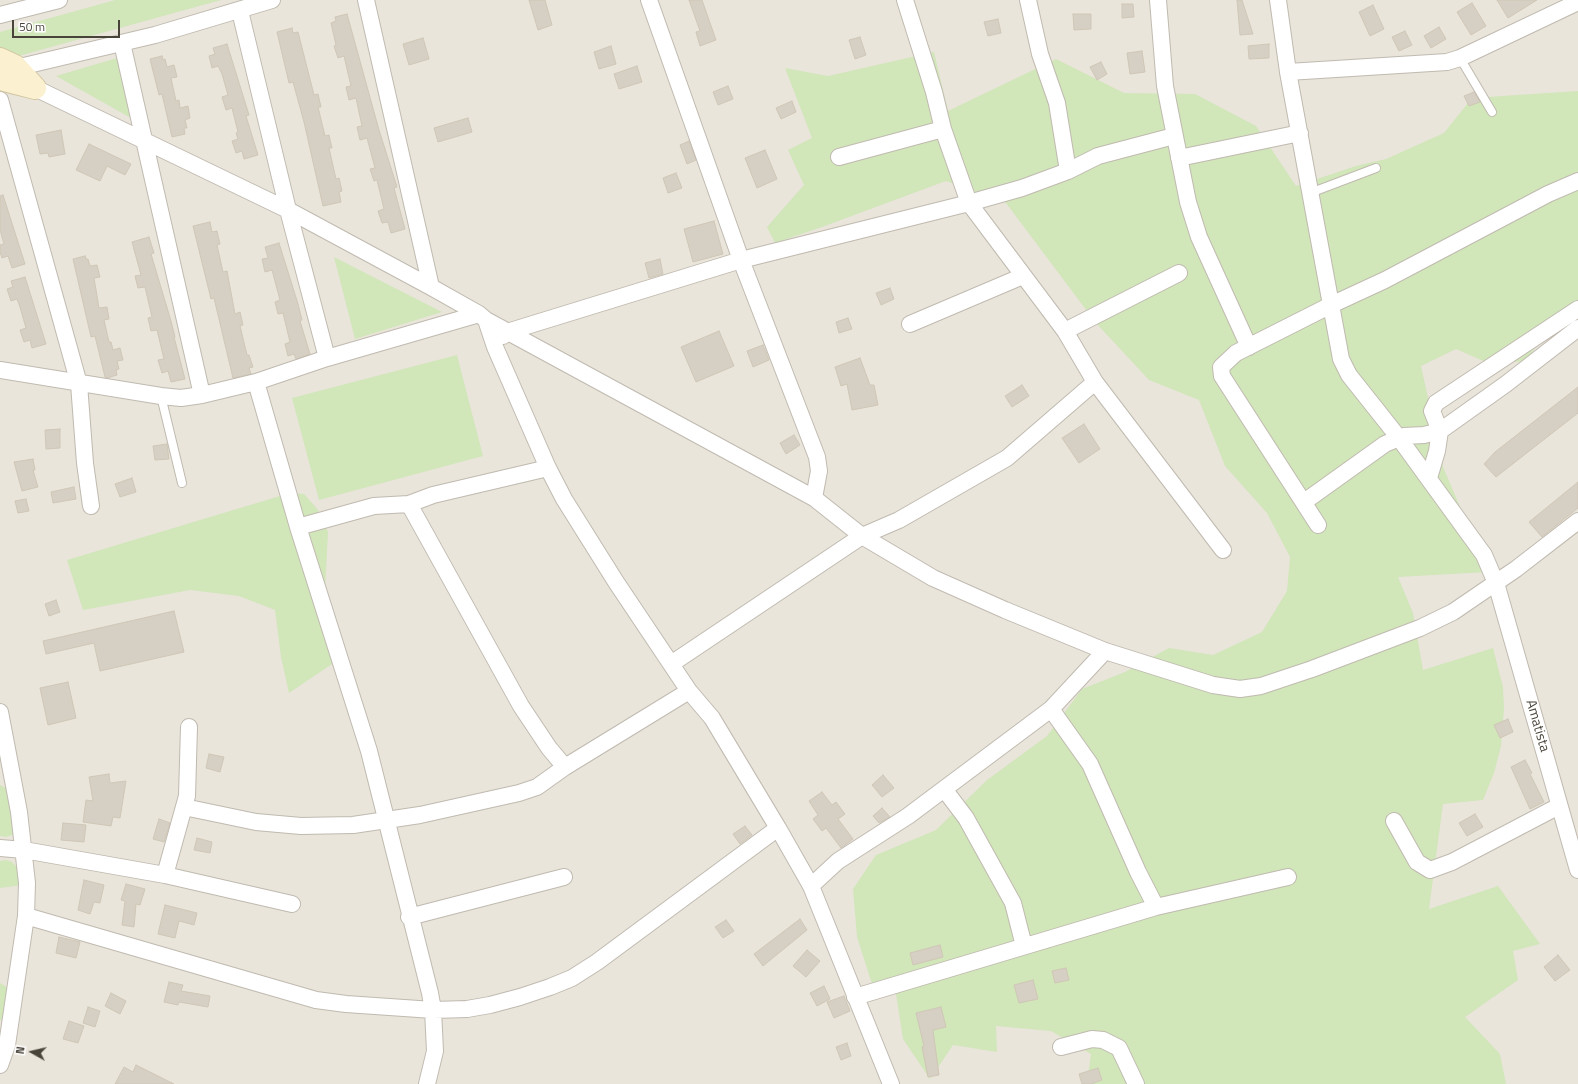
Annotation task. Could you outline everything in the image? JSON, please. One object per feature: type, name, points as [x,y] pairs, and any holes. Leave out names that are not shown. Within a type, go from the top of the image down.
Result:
[{"type":"main road","points":[[4,69],[35,88]]},
{"type":"street","points":[[0,15],[59,0]]},
{"type":"street","points":[[4,69],[122,43],[240,11],[272,0]]},
{"type":"street","points":[[366,0],[431,287]]},
{"type":"street","points":[[649,0],[741,260],[817,457],[818,472],[814,498]]},
{"type":"street","points":[[905,0],[934,92],[942,128],[969,203],[1065,331],[1095,382],[1223,550]]},
{"type":"street","points":[[1028,0],[1040,54],[1057,103],[1068,171]]},
{"type":"street","points":[[1158,0],[1165,86],[1188,202],[1200,237],[1249,346]]},
{"type":"street","name":"Amatista","points":[[1278,0],[1288,72],[1341,359],[1349,374],[1429,478],[1484,555],[1496,583],[1578,870]]},
{"type":"street","points":[[1288,72],[1447,62],[1460,58],[1578,2]]},
{"type":"street","points":[[240,11],[288,210],[327,358]]},
{"type":"street","points":[[122,43],[202,396]]},
{"type":"street","points":[[35,88],[288,210],[431,287],[506,332],[814,498],[862,536],[933,578],[1005,610],[1105,651],[1213,685],[1240,689],[1261,686],[1312,669],[1420,628],[1453,612],[1496,583],[1578,521]]},
{"type":"street","points":[[0,100],[79,384],[85,463],[91,506]]},
{"type":"street","points":[[839,157],[942,128]]},
{"type":"street","points":[[1179,158],[1300,133]]},
{"type":"street","points":[[495,347],[506,332],[741,260],[969,203],[1022,188],[1068,171],[1098,156],[1174,136]]},
{"type":"street","points":[[1318,525],[1222,376],[1221,367],[1236,353],[1249,346],[1331,305],[1386,280],[1548,194],[1578,181]]},
{"type":"street","points":[[1065,331],[1179,273]]},
{"type":"street","points":[[910,324],[1023,276]]},
{"type":"street","points":[[1429,478],[1437,451],[1440,431],[1432,411],[1436,403],[1578,309]]},
{"type":"street","points":[[0,370],[79,384],[161,396],[181,398],[202,396],[256,382],[327,358],[482,317]]},
{"type":"street","points":[[482,317],[548,468],[585,535],[689,691],[712,718],[778,828],[810,886],[891,1084]]},
{"type":"street","points":[[1304,502],[1384,444],[1399,438],[1440,431],[1506,384],[1578,328]]},
{"type":"street","points":[[256,382],[298,528],[369,751],[387,820],[393,852],[433,1010],[435,1051],[427,1084]]},
{"type":"street","points":[[671,664],[862,536],[899,520],[1006,458],[1095,382]]},
{"type":"street","points":[[298,528],[374,506],[409,504],[433,495],[548,468]]},
{"type":"street","points":[[409,504],[521,706],[549,748],[565,767]]},
{"type":"street","points":[[810,886],[838,861],[908,816],[1051,709],[1105,651]]},
{"type":"street","points":[[184,807],[256,822],[301,826],[353,825],[420,815],[519,794],[537,788],[565,767],[689,691]]},
{"type":"street","points":[[1051,709],[1090,764],[1138,872],[1156,907]]},
{"type":"street","points":[[0,712],[24,850],[27,883],[26,916],[7,1045],[0,1065]]},
{"type":"street","points":[[165,875],[187,796],[189,727]]},
{"type":"street","points":[[944,789],[966,818],[1013,903],[1024,946]]},
{"type":"street","points":[[1394,821],[1416,862],[1430,870],[1452,862],[1559,806]]},
{"type":"street","points":[[26,916],[316,1000],[346,1004],[433,1010],[467,1009],[490,1005],[550,988],[572,978],[597,962],[778,828]]},
{"type":"street","points":[[0,848],[24,850],[165,875],[292,904]]},
{"type":"street","points":[[409,917],[564,877]]},
{"type":"street","points":[[855,996],[1156,907],[1288,877]]},
{"type":"street","points":[[1061,1047],[1092,1039],[1103,1040],[1119,1048],[1136,1084]]},
{"type":"lane","points":[[1460,58],[1492,112]]},
{"type":"lane","points":[[1310,193],[1376,168]]},
{"type":"lane","points":[[161,396],[182,484]]},
{"type":"shaded area","points":[[0,0],[1578,0],[1578,1084],[0,1084]]},
{"type":"green space","points":[[115,0],[221,0],[15,57],[0,49],[0,32]]},
{"type":"green space","points":[[934,52],[948,111],[1056,59],[1124,93],[1195,94],[1256,126],[1296,186],[1356,166],[1386,159],[1444,133],[1472,98],[1578,91],[1578,301],[1543,336],[1526,361],[1490,364],[1456,349],[1421,366],[1443,467],[1488,572],[1398,577],[1413,613],[1423,670],[1493,648],[1503,687],[1504,709],[1501,746],[1494,773],[1483,800],[1443,804],[1429,909],[1498,886],[1540,944],[1513,951],[1518,980],[1465,1017],[1500,1054],[1506,1084],[1087,1084],[1091,1054],[1051,1031],[996,1026],[997,1052],[953,1045],[930,1079],[903,1039],[896,994],[872,984],[857,937],[853,889],[876,855],[936,830],[987,780],[1047,736],[1082,689],[1125,672],[1169,648],[1213,655],[1262,632],[1287,591],[1290,557],[1267,513],[1225,466],[1199,400],[1149,380],[1096,323],[1006,203],[946,181],[775,243],[767,227],[804,185],[788,150],[812,138],[785,68],[828,76]]},
{"type":"green space","points":[[117,58],[131,118],[56,76]]},
{"type":"green space","points":[[334,257],[442,312],[355,339]]},
{"type":"green space","points":[[457,355],[483,456],[319,500],[292,398]]},
{"type":"green space","points":[[290,493],[304,494],[318,510],[328,532],[323,630],[335,662],[289,693],[281,657],[275,610],[239,596],[190,590],[83,610],[67,560]]},
{"type":"green space","points":[[0,785],[6,788],[15,834],[6,837],[0,836]]},
{"type":"green space","points":[[6,860],[12,862],[17,867],[23,879],[22,885],[0,888],[0,861]]},
{"type":"green space","points":[[0,983],[9,990],[6,1019],[0,1020]]},
{"type":"building","points":[[529,0],[545,0],[552,25],[538,30]]},
{"type":"building","points":[[689,0],[702,0],[716,40],[700,46],[696,32],[700,31]]},
{"type":"building","points":[[1237,0],[1242,0],[1253,34],[1240,35]]},
{"type":"building","points":[[1497,0],[1537,0],[1508,18]]},
{"type":"building","points":[[1472,3],[1486,26],[1471,35],[1457,12]]},
{"type":"building","points":[[1122,4],[1133,4],[1134,17],[1122,18]]},
{"type":"building","points":[[1373,5],[1384,29],[1370,36],[1359,12]]},
{"type":"building","points":[[347,14],[379,130],[397,187],[394,188],[405,229],[391,233],[388,222],[382,223],[378,211],[384,209],[377,180],[374,181],[370,169],[375,168],[367,138],[360,140],[357,127],[362,126],[356,98],[349,100],[346,87],[351,86],[344,56],[338,58],[334,46],[336,45],[331,23],[336,21],[335,17]]},
{"type":"building","points":[[1073,14],[1091,14],[1091,29],[1074,30]]},
{"type":"building","points":[[998,19],[1001,33],[988,36],[984,22]]},
{"type":"building","points":[[1439,27],[1446,39],[1431,48],[1424,36]]},
{"type":"building","points":[[292,28],[293,33],[298,32],[314,95],[318,94],[321,107],[318,107],[325,136],[329,135],[332,148],[329,148],[336,179],[339,178],[342,191],[339,192],[341,202],[323,206],[304,122],[293,82],[289,83],[277,32]]},
{"type":"building","points":[[1405,31],[1412,45],[1399,51],[1392,37]]},
{"type":"building","points":[[860,37],[866,55],[855,59],[849,40]]},
{"type":"building","points":[[423,38],[429,59],[409,65],[403,44]]},
{"type":"building","points":[[227,44],[249,115],[246,116],[258,155],[244,159],[242,151],[236,153],[232,141],[238,139],[236,133],[238,132],[232,108],[226,110],[222,97],[228,95],[222,74],[218,66],[212,68],[209,56],[215,54],[213,48]]},
{"type":"building","points":[[1269,44],[1269,58],[1249,59],[1248,46]]},
{"type":"building","points":[[611,46],[616,64],[599,69],[594,52]]},
{"type":"building","points":[[1142,51],[1145,72],[1130,74],[1127,53]]},
{"type":"building","points":[[162,56],[163,60],[165,59],[167,67],[174,65],[177,77],[171,78],[176,101],[179,100],[180,108],[188,106],[190,118],[185,120],[187,128],[184,128],[185,134],[172,137],[162,94],[159,95],[150,59]]},
{"type":"building","points":[[1101,62],[1107,74],[1097,80],[1090,67]]},
{"type":"building","points":[[637,66],[642,82],[619,89],[614,74]]},
{"type":"building","points":[[728,86],[733,99],[718,105],[713,92]]},
{"type":"building","points":[[1474,92],[1480,102],[1469,106],[1464,96]]},
{"type":"building","points":[[792,101],[796,112],[781,119],[776,108]]},
{"type":"building","points":[[468,118],[472,132],[438,142],[434,128]]},
{"type":"building","points":[[61,130],[65,154],[49,157],[48,153],[40,154],[36,135]]},
{"type":"building","points":[[689,141],[696,160],[687,164],[680,145]]},
{"type":"building","points":[[89,144],[131,164],[125,175],[107,166],[100,181],[76,170]]},
{"type":"building","points":[[765,150],[777,179],[757,188],[745,158]]},
{"type":"building","points":[[676,173],[682,188],[668,193],[663,178]]},
{"type":"building","points":[[3,195],[25,264],[12,268],[8,256],[2,258],[0,252],[0,245],[4,244],[0,230],[0,196]]},
{"type":"building","points":[[714,221],[723,254],[693,262],[684,229]]},
{"type":"building","points":[[210,222],[212,232],[217,231],[220,244],[217,245],[223,272],[227,271],[235,314],[240,312],[243,325],[240,326],[247,355],[249,355],[253,367],[249,368],[251,374],[233,378],[214,298],[211,299],[193,226]]},
{"type":"building","points":[[149,237],[154,253],[151,254],[171,321],[185,379],[171,382],[168,371],[162,373],[158,360],[164,359],[157,330],[151,331],[148,318],[152,317],[145,287],[138,288],[135,276],[141,275],[132,242]]},
{"type":"building","points":[[279,243],[298,304],[302,320],[300,321],[310,354],[296,359],[294,354],[288,356],[285,344],[290,342],[283,313],[278,314],[275,302],[280,300],[272,270],[265,272],[262,259],[268,258],[265,247]]},
{"type":"building","points":[[85,256],[86,259],[88,259],[90,266],[97,265],[100,277],[94,278],[99,308],[107,307],[109,319],[104,320],[109,342],[111,342],[113,350],[120,348],[123,360],[117,361],[119,369],[116,370],[117,375],[107,378],[105,377],[95,336],[91,337],[73,259]]},
{"type":"building","points":[[660,259],[663,274],[649,278],[645,263]]},
{"type":"building","points":[[25,277],[46,344],[32,348],[30,340],[24,342],[20,330],[26,328],[17,299],[11,301],[7,289],[13,287],[11,281]]},
{"type":"building","points":[[890,288],[894,299],[881,305],[876,293]]},
{"type":"building","points":[[848,318],[852,329],[839,333],[836,322]]},
{"type":"building","points":[[719,331],[734,366],[696,382],[681,347]]},
{"type":"building","points":[[763,345],[769,360],[753,367],[747,351]]},
{"type":"building","points":[[860,358],[870,385],[874,385],[878,405],[852,410],[847,384],[841,386],[835,367]]},
{"type":"building","points":[[1022,385],[1029,396],[1012,407],[1005,396]]},
{"type":"building","points":[[1578,387],[1578,413],[1496,477],[1484,464],[1495,452]]},
{"type":"building","points":[[1084,424],[1100,449],[1079,463],[1062,438]]},
{"type":"building","points":[[60,429],[60,448],[46,449],[45,430]]},
{"type":"building","points":[[794,435],[800,445],[786,454],[780,443]]},
{"type":"building","points":[[167,444],[169,459],[155,460],[153,446]]},
{"type":"building","points":[[33,459],[35,470],[33,470],[38,487],[22,491],[14,462]]},
{"type":"building","points":[[132,478],[136,492],[120,497],[115,484]]},
{"type":"building","points":[[1578,482],[1578,508],[1542,537],[1529,522]]},
{"type":"building","points":[[74,487],[76,499],[53,503],[51,492]]},
{"type":"building","points":[[26,499],[29,511],[18,513],[15,501]]},
{"type":"building","points":[[56,600],[60,612],[49,616],[45,604]]},
{"type":"building","points":[[174,611],[184,652],[100,671],[94,643],[46,654],[43,641]]},
{"type":"building","points":[[68,682],[76,718],[48,725],[40,688]]},
{"type":"building","points":[[1508,719],[1513,732],[1500,738],[1494,725]]},
{"type":"building","points":[[209,754],[224,757],[220,772],[206,768]]},
{"type":"building","points":[[1525,760],[1532,773],[1530,774],[1544,802],[1530,809],[1511,767]]},
{"type":"building","points":[[109,774],[110,783],[126,781],[120,818],[113,817],[111,826],[83,822],[86,800],[93,801],[89,777]]},
{"type":"building","points":[[883,775],[894,788],[882,797],[872,785]]},
{"type":"building","points":[[822,792],[832,805],[836,802],[845,814],[838,819],[853,839],[841,848],[826,828],[822,831],[813,819],[818,815],[809,801]]},
{"type":"building","points":[[882,808],[890,817],[879,823],[873,816]]},
{"type":"building","points":[[1475,814],[1483,827],[1467,836],[1459,823]]},
{"type":"building","points":[[159,819],[170,823],[164,842],[153,839]]},
{"type":"building","points":[[63,823],[86,825],[84,842],[61,840]]},
{"type":"building","points":[[745,826],[752,835],[740,844],[733,834]]},
{"type":"building","points":[[197,838],[212,842],[210,853],[194,850]]},
{"type":"building","points":[[84,880],[104,885],[100,903],[94,902],[90,914],[78,910]]},
{"type":"building","points":[[126,884],[145,889],[140,905],[136,904],[134,927],[122,925],[125,901],[121,900]]},
{"type":"building","points":[[165,905],[197,913],[194,925],[179,921],[175,938],[158,934]]},
{"type":"building","points":[[800,919],[807,930],[763,966],[754,954]]},
{"type":"building","points":[[726,920],[734,931],[723,938],[715,927]]},
{"type":"building","points":[[59,937],[80,942],[76,958],[56,953]]},
{"type":"building","points":[[940,945],[943,957],[913,965],[910,953]]},
{"type":"building","points":[[807,950],[820,961],[806,977],[793,966]]},
{"type":"building","points":[[1558,955],[1570,970],[1555,981],[1544,967]]},
{"type":"building","points":[[1066,968],[1069,980],[1055,983],[1052,971]]},
{"type":"building","points":[[1033,980],[1038,999],[1019,1003],[1014,985]]},
{"type":"building","points":[[169,982],[183,985],[181,991],[210,996],[208,1007],[179,1002],[178,1005],[164,1002]]},
{"type":"building","points":[[824,986],[830,999],[817,1006],[810,993]]},
{"type":"building","points":[[111,993],[126,1001],[120,1014],[105,1006]]},
{"type":"building","points":[[844,996],[850,1011],[834,1018],[827,1002]]},
{"type":"building","points":[[88,1007],[100,1011],[95,1027],[83,1023]]},
{"type":"building","points":[[941,1007],[946,1027],[933,1030],[939,1075],[928,1077],[922,1047],[924,1046],[916,1013]]},
{"type":"building","points":[[69,1021],[84,1026],[78,1043],[63,1039]]},
{"type":"building","points":[[847,1043],[851,1056],[841,1060],[836,1047]]},
{"type":"building","points":[[136,1065],[174,1084],[115,1084],[124,1067],[133,1072]]},
{"type":"building","points":[[1098,1068],[1102,1080],[1091,1084],[1082,1084],[1079,1074]]}]
